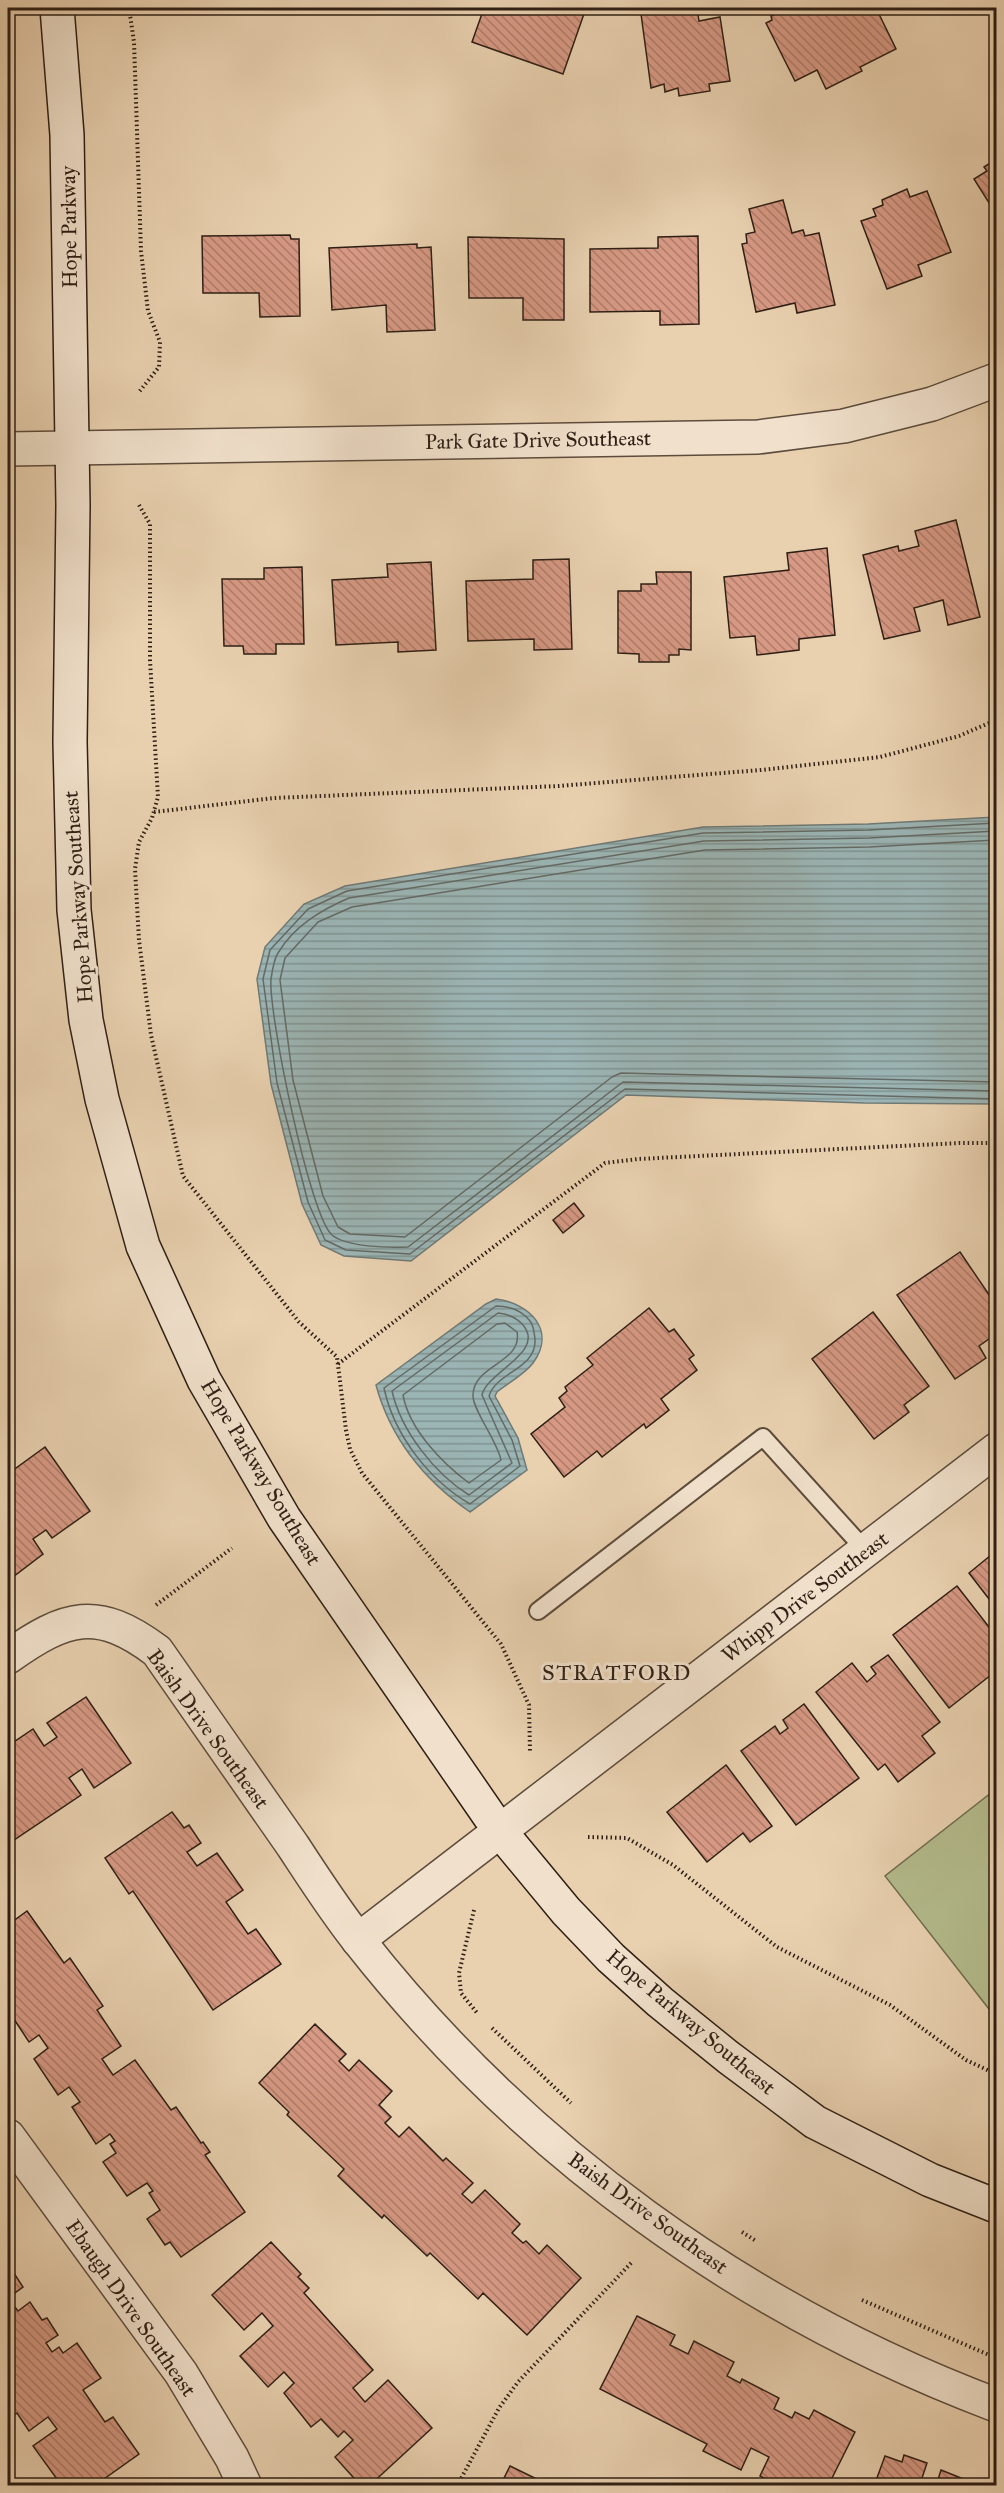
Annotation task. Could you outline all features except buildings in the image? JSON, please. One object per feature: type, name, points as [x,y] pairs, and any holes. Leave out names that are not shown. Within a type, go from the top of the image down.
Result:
[{"type":"street","name":"Hope Parkway","points":[[57,8],[67,135],[71,447]]},
{"type":"street","name":"Park Gate Drive Southeast","points":[[8,449],[758,437],[844,426],[932,404],[996,380]]},
{"type":"street","name":"Hope Parkway Southeast","points":[[71,447],[70,742],[74,910],[86,1020],[102,1099],[143,1246],[204,1380],[265,1487],[499,1830],[538,1879],[611,1958],[728,2057],[816,2122],[930,2180],[996,2206]]},
{"type":"street","name":"Whipp Drive Southeast","points":[[499,1830],[996,1450]]},
{"type":"street","name":"Baish Drive Southeast","points":[[8,1657],[44,1631],[72,1622],[102,1623],[132,1632],[157,1651],[358,1940],[441,2037],[528,2122],[622,2200],[708,2262],[810,2321],[927,2379],[996,2405]]},
{"type":"street","points":[[358,1940],[499,1830]]},
{"type":"street","name":"Ebaugh Drive Southeast","points":[[8,2136],[181,2373],[232,2458],[245,2486]]},
{"type":"lane","points":[[538,1611],[764,1437],[866,1551]]},
{"type":"path","points":[[129,8],[134,42],[141,251],[148,311],[160,342],[159,367],[139,392]]},
{"type":"path","points":[[139,505],[150,524],[150,660],[158,797],[154,812],[139,842],[135,869],[139,940],[151,1035],[183,1176],[299,1322],[337,1357],[350,1449],[362,1473],[501,1644],[529,1705],[530,1752]]},
{"type":"path","points":[[154,812],[274,798],[558,786],[844,761],[880,757],[959,736],[996,720]]},
{"type":"path","points":[[338,1364],[604,1163],[912,1145],[996,1143]]},
{"type":"path","points":[[151,1608],[232,1548]]},
{"type":"path","points":[[588,1837],[627,1838],[673,1865],[777,1947],[890,2005],[966,2060],[996,2074]]},
{"type":"path","points":[[474,1910],[459,1973],[461,1993],[481,2018]]},
{"type":"path","points":[[489,2026],[573,2105]]},
{"type":"path","points":[[738,2229],[757,2241]]},
{"type":"path","points":[[457,2486],[499,2408],[518,2382],[633,2261]]},
{"type":"path","points":[[854,2296],[996,2358]]},
{"type":"green space","points":[[996,1789],[996,2018],[885,1876]]},
{"type":"water","points":[[996,817],[996,1104],[864,1103],[626,1095],[411,1261],[344,1256],[321,1245],[302,1204],[271,1084],[257,979],[265,947],[304,904],[345,886],[703,827],[868,824]]},
{"type":"water","points":[[496,1299],[519,1306],[529,1312],[541,1329],[540,1351],[533,1363],[495,1396],[518,1438],[527,1470],[470,1512],[453,1500],[411,1457],[391,1424],[376,1385]]},
{"type":"district","name":"STRATFORD","points":[[617,1672]]}]
